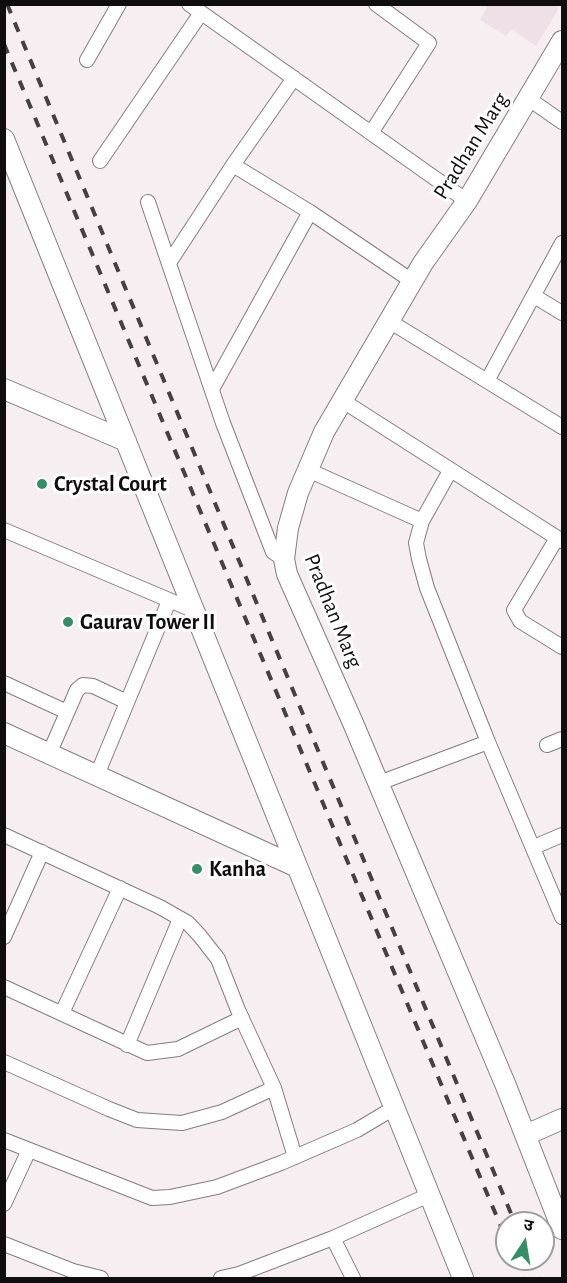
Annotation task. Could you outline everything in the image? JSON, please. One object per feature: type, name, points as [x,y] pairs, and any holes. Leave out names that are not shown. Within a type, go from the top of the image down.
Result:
[{"type":"street","points":[[87,60],[119,4]]},
{"type":"street","points":[[371,133],[429,44],[376,4]]},
{"type":"street","points":[[100,161],[195,9],[467,201]]},
{"type":"street","name":"Pradhan Marg","points":[[562,41],[467,201],[423,262],[324,432],[298,493],[288,528],[284,559],[287,574],[379,783],[562,1229]]},
{"type":"street","points":[[169,263],[233,165],[294,78]]},
{"type":"street","points":[[529,99],[562,123]]},
{"type":"street","points":[[4,140],[463,1278]]},
{"type":"street","points":[[233,165],[310,212],[412,281]]},
{"type":"street","points":[[148,202],[212,389],[273,552],[284,559]]},
{"type":"street","points":[[212,389],[310,212]]},
{"type":"street","points":[[487,381],[562,243]]},
{"type":"street","points":[[534,296],[562,314]]},
{"type":"street","points":[[389,321],[562,427]]},
{"type":"street","points":[[4,389],[126,441]]},
{"type":"street","points":[[343,401],[560,540],[514,610],[520,621],[562,647]]},
{"type":"street","points":[[308,470],[422,521]]},
{"type":"street","points":[[450,471],[422,521],[416,543],[427,588],[488,742],[562,917]]},
{"type":"street","points":[[4,530],[195,611]]},
{"type":"street","points":[[97,775],[169,601]]},
{"type":"street","points":[[49,753],[77,690],[83,685],[93,686],[127,702]]},
{"type":"street","points":[[6,686],[67,712]]},
{"type":"street","points":[[4,733],[297,867]]},
{"type":"street","points":[[547,745],[562,740]]},
{"type":"street","points":[[379,783],[488,742]]},
{"type":"street","points":[[4,835],[120,888],[188,923],[200,936],[218,959],[274,1088],[295,1157]]},
{"type":"street","points":[[534,847],[562,835]]},
{"type":"street","points":[[5,934],[42,852]]},
{"type":"street","points":[[62,1013],[120,888]]},
{"type":"street","points":[[128,1045],[180,919]]},
{"type":"street","points":[[4,987],[147,1053],[178,1049],[242,1018]]},
{"type":"street","points":[[4,1062],[109,1110],[137,1120],[182,1123],[222,1112],[274,1088]]},
{"type":"street","points":[[4,1140],[152,1198],[170,1197],[218,1187],[295,1157],[357,1130],[394,1108]]},
{"type":"street","points":[[525,1135],[562,1119]]},
{"type":"street","points":[[4,1204],[29,1150]]},
{"type":"street","points":[[220,1278],[252,1274],[429,1195]]},
{"type":"street","points":[[333,1239],[353,1278]]},
{"type":"street","points":[[4,1244],[73,1271],[101,1278]]},
{"type":"shaded area","points":[[483,5],[557,5],[558,10],[536,46],[511,29],[506,36],[480,20],[487,7]]},
{"type":"railway","points":[[7,4],[510,1211]]},
{"type":"railway","points":[[4,44],[495,1212]]},
{"type":"railway","points":[[520,1271],[523,1278]]},
{"type":"railway","points":[[535,1271],[538,1278]]},
{"type":"place","name":"Crystal Court","points":[[42,484]]},
{"type":"place","name":"Gaurav Tower II","points":[[68,622]]},
{"type":"place","name":"Kanha","points":[[197,869]]}]
